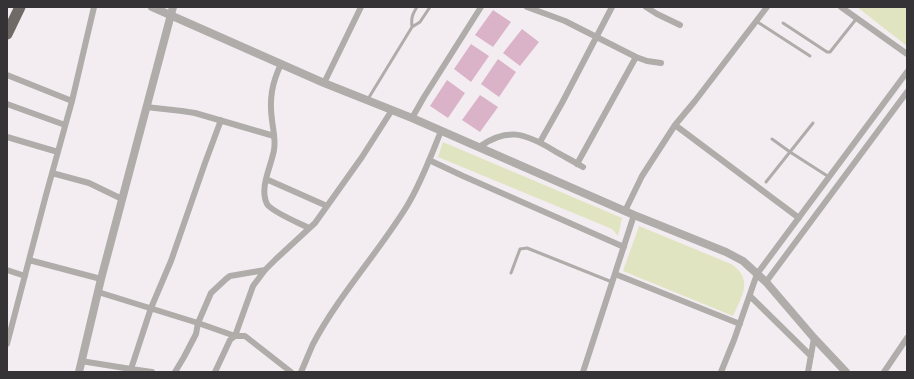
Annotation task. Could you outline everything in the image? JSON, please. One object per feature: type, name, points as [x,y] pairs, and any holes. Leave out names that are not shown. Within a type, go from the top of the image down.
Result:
[{"type":"highway","points":[[7,34],[20,7]]},
{"type":"street","points":[[7,344],[72,101],[94,7]]},
{"type":"street","points":[[152,7],[324,83],[412,118],[634,215],[726,252],[743,261],[766,282],[814,338],[846,372]]},
{"type":"street","points":[[79,372],[101,279],[173,7]]},
{"type":"street","points":[[324,83],[361,7]]},
{"type":"street","points":[[412,118],[481,7]]},
{"type":"street","points":[[527,7],[544,10],[636,57],[647,61],[661,63]]},
{"type":"street","points":[[540,142],[612,7]]},
{"type":"street","points":[[646,7],[680,25]]},
{"type":"street","points":[[625,211],[642,176],[675,125],[695,102],[767,7]]},
{"type":"street","points":[[841,7],[907,54]]},
{"type":"street","points":[[479,147],[486,142],[505,134],[522,135],[540,142],[580,166],[636,57]]},
{"type":"street","points":[[281,64],[274,81],[270,97],[274,150],[266,178],[264,196],[269,206],[275,211],[309,228]]},
{"type":"street","points":[[721,372],[740,324],[757,274],[907,72]]},
{"type":"street","points":[[7,75],[72,101]]},
{"type":"street","points":[[766,282],[907,92]]},
{"type":"street","points":[[7,104],[65,125]]},
{"type":"street","points":[[146,107],[195,113],[274,136]]},
{"type":"street","points":[[215,372],[230,340],[235,336],[253,286],[265,270],[315,223],[392,110]]},
{"type":"street","points":[[131,369],[151,308],[171,261],[221,120]]},
{"type":"street","points":[[675,125],[799,218]]},
{"type":"street","points":[[301,372],[313,344],[329,318],[393,228],[416,191],[442,131]]},
{"type":"street","points":[[7,137],[58,152]]},
{"type":"street","points":[[429,160],[624,247]]},
{"type":"street","points":[[52,173],[89,183],[122,199]]},
{"type":"street","points":[[266,178],[327,206]]},
{"type":"street","points":[[583,372],[634,215]]},
{"type":"street","points":[[29,260],[101,279]]},
{"type":"street","points":[[7,270],[25,276]]},
{"type":"street","points":[[176,372],[196,334],[198,323],[211,293],[230,276],[265,270]]},
{"type":"street","points":[[615,274],[740,324]]},
{"type":"street","points":[[98,292],[235,336],[245,336],[291,372]]},
{"type":"street","points":[[750,296],[811,356]]},
{"type":"street","points":[[808,372],[814,338]]},
{"type":"street","points":[[884,372],[907,338]]},
{"type":"street","points":[[81,361],[152,372]]},
{"type":"lane","points":[[412,27],[412,15],[417,7]]},
{"type":"lane","points":[[368,100],[412,27],[420,22],[430,7]]},
{"type":"lane","points":[[783,23],[827,52],[830,52],[856,18]]},
{"type":"lane","points":[[756,21],[810,56]]},
{"type":"lane","points":[[766,182],[813,123]]},
{"type":"lane","points":[[772,139],[830,177]]},
{"type":"lane","points":[[511,272],[520,249],[527,248],[612,282]]},
{"type":"green space","points":[[857,7],[907,7],[907,46]]},
{"type":"green space","points":[[443,142],[622,218],[618,236],[612,229],[438,157]]},
{"type":"green space","points":[[639,226],[731,264],[738,270],[744,282],[744,288],[740,302],[733,316],[623,271]]},
{"type":"building","points":[[493,10],[511,22],[493,47],[475,35]]},
{"type":"building","points":[[522,29],[539,42],[520,66],[503,53]]},
{"type":"building","points":[[471,44],[489,56],[471,82],[454,69]]},
{"type":"building","points":[[498,59],[516,72],[499,97],[481,84]]},
{"type":"building","points":[[447,80],[465,93],[448,118],[430,106]]},
{"type":"building","points":[[480,95],[498,107],[480,132],[462,120]]}]
